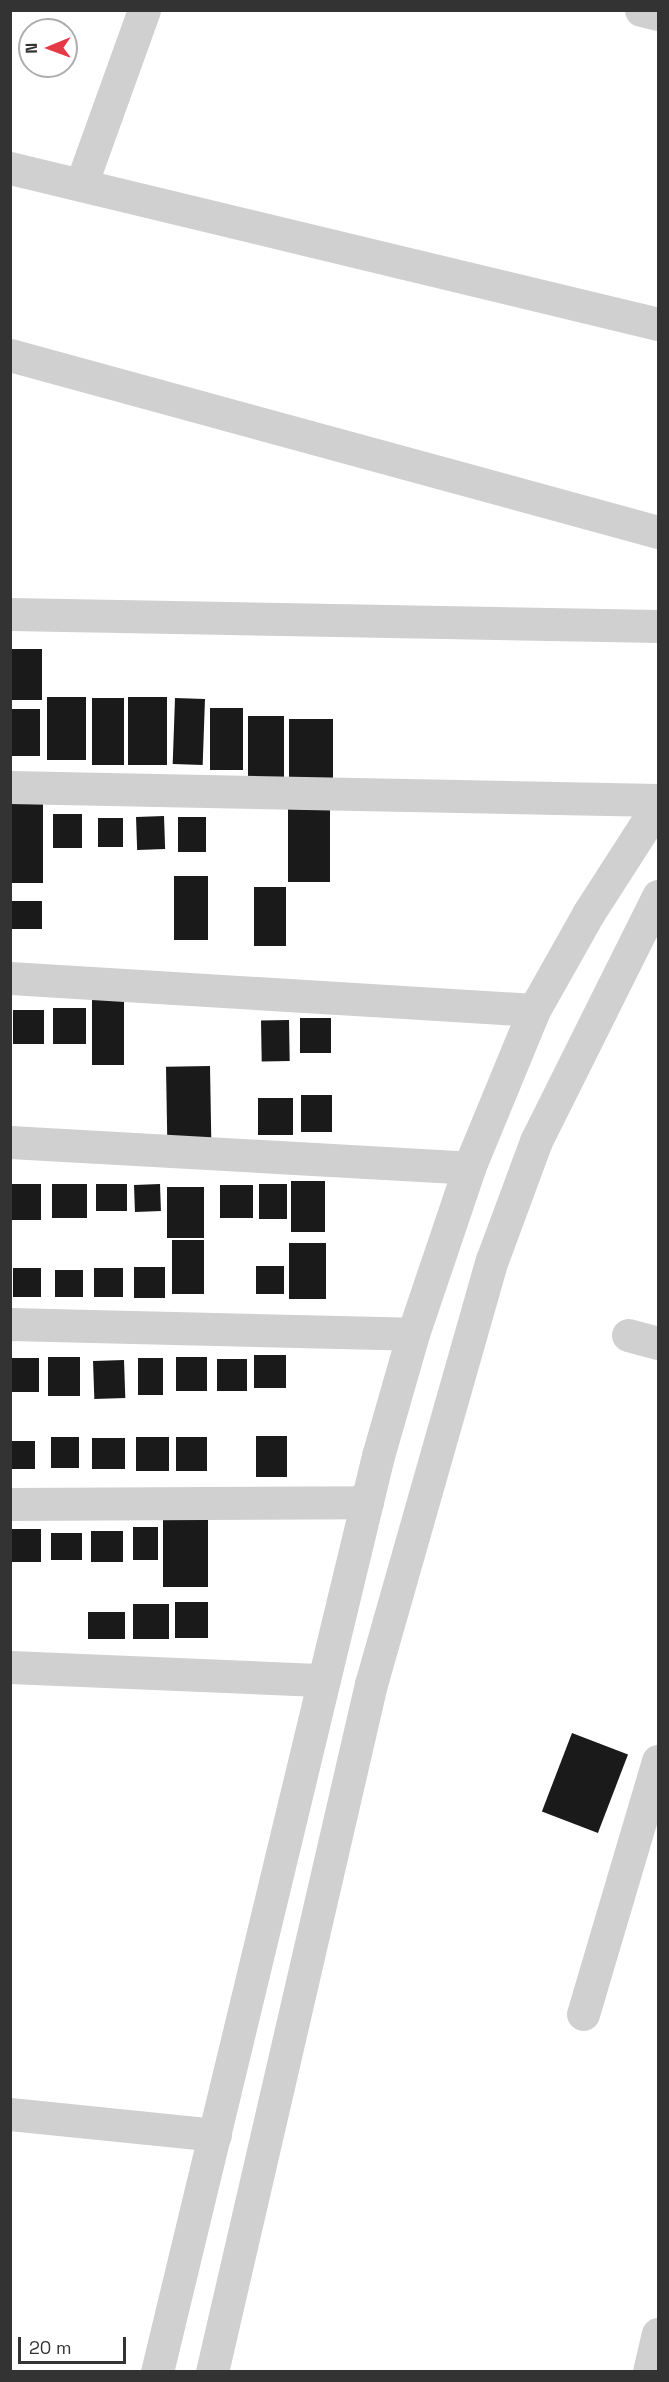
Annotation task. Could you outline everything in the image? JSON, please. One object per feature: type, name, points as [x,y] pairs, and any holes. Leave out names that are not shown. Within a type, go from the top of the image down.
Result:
[{"type":"street","points":[[81,185],[144,10]]},
{"type":"street","points":[[642,10],[658,14]]},
{"type":"street","points":[[10,168],[658,324]]},
{"type":"street","points":[[10,355],[658,532]]},
{"type":"street","points":[[10,614],[658,626]]},
{"type":"street","points":[[10,787],[658,800]]},
{"type":"street","points":[[157,2372],[367,1503],[413,1334],[469,1168],[534,1010],[588,914],[658,805]]},
{"type":"street","points":[[212,2372],[371,1684],[492,1260],[536,1141],[658,896]]},
{"type":"street","points":[[10,978],[534,1010]]},
{"type":"street","points":[[10,1142],[469,1168]]},
{"type":"street","points":[[10,1324],[413,1334]]},
{"type":"street","points":[[10,1504],[367,1503]]},
{"type":"street","points":[[10,1667],[324,1680]]},
{"type":"street","points":[[583,2014],[658,1761]]},
{"type":"street","points":[[10,2114],[215,2135]]},
{"type":"street","points":[[650,2372],[658,2334]]},
{"type":"building","points":[[10,649],[42,649],[42,700],[10,700]]},
{"type":"building","points":[[47,697],[86,697],[86,760],[47,760]]},
{"type":"building","points":[[128,697],[167,697],[167,765],[128,765]]},
{"type":"building","points":[[92,698],[124,698],[124,765],[92,765]]},
{"type":"building","points":[[175,698],[205,699],[203,765],[173,764]]},
{"type":"building","points":[[210,708],[243,708],[243,770],[210,770]]},
{"type":"building","points":[[10,709],[40,709],[40,756],[10,756]]},
{"type":"building","points":[[248,716],[284,716],[284,778],[248,778]]},
{"type":"building","points":[[289,719],[333,719],[333,781],[289,781]]},
{"type":"building","points":[[10,797],[43,797],[43,883],[10,883]]},
{"type":"building","points":[[288,797],[330,797],[330,882],[288,882]]},
{"type":"building","points":[[53,814],[82,814],[82,848],[53,848]]},
{"type":"building","points":[[164,816],[165,849],[137,850],[136,817]]},
{"type":"building","points":[[178,817],[206,817],[206,852],[178,852]]},
{"type":"building","points":[[98,818],[123,818],[123,847],[98,847]]},
{"type":"building","points":[[174,876],[208,876],[208,940],[174,940]]},
{"type":"building","points":[[254,887],[286,887],[286,946],[254,946]]},
{"type":"building","points":[[12,901],[42,901],[42,929],[12,929]]},
{"type":"building","points":[[92,996],[124,996],[124,1065],[92,1065]]},
{"type":"building","points":[[53,1008],[86,1008],[86,1044],[53,1044]]},
{"type":"building","points":[[13,1010],[44,1010],[44,1044],[13,1044]]},
{"type":"building","points":[[300,1018],[331,1018],[331,1053],[300,1053]]},
{"type":"building","points":[[261,1020],[289,1020],[290,1061],[262,1061]]},
{"type":"building","points":[[210,1066],[211,1138],[167,1139],[166,1067]]},
{"type":"building","points":[[301,1095],[332,1095],[332,1132],[301,1132]]},
{"type":"building","points":[[258,1098],[293,1098],[293,1135],[258,1135]]},
{"type":"building","points":[[291,1181],[325,1181],[325,1232],[291,1232]]},
{"type":"building","points":[[12,1184],[41,1184],[41,1220],[12,1220]]},
{"type":"building","points":[[52,1184],[87,1184],[87,1218],[52,1218]]},
{"type":"building","points":[[96,1184],[127,1184],[127,1211],[96,1211]]},
{"type":"building","points":[[160,1184],[161,1211],[135,1212],[134,1185]]},
{"type":"building","points":[[259,1184],[287,1184],[287,1219],[259,1219]]},
{"type":"building","points":[[220,1185],[253,1185],[253,1218],[220,1218]]},
{"type":"building","points":[[167,1187],[204,1187],[204,1238],[167,1238]]},
{"type":"building","points":[[172,1240],[204,1240],[204,1294],[172,1294]]},
{"type":"building","points":[[289,1243],[326,1243],[326,1299],[289,1299]]},
{"type":"building","points":[[256,1266],[284,1266],[284,1294],[256,1294]]},
{"type":"building","points":[[134,1267],[165,1267],[165,1298],[134,1298]]},
{"type":"building","points":[[13,1268],[41,1268],[41,1297],[13,1297]]},
{"type":"building","points":[[94,1268],[123,1268],[123,1297],[94,1297]]},
{"type":"building","points":[[55,1270],[83,1270],[83,1297],[55,1297]]},
{"type":"building","points":[[254,1355],[286,1355],[286,1388],[254,1388]]},
{"type":"building","points":[[48,1357],[80,1357],[80,1396],[48,1396]]},
{"type":"building","points":[[176,1357],[207,1357],[207,1391],[176,1391]]},
{"type":"building","points":[[12,1358],[39,1358],[39,1392],[12,1392]]},
{"type":"building","points":[[138,1358],[163,1358],[163,1395],[138,1395]]},
{"type":"building","points":[[217,1359],[247,1359],[247,1391],[217,1391]]},
{"type":"building","points":[[124,1360],[125,1398],[94,1399],[93,1361]]},
{"type":"building","points":[[256,1436],[287,1436],[287,1477],[256,1477]]},
{"type":"building","points":[[51,1437],[79,1437],[79,1468],[51,1468]]},
{"type":"building","points":[[136,1437],[169,1437],[169,1471],[136,1471]]},
{"type":"building","points":[[176,1437],[207,1437],[207,1471],[176,1471]]},
{"type":"building","points":[[92,1438],[125,1438],[125,1469],[92,1469]]},
{"type":"building","points":[[10,1441],[35,1441],[35,1469],[10,1469]]},
{"type":"building","points":[[163,1508],[208,1508],[208,1587],[163,1587]]},
{"type":"building","points":[[133,1527],[158,1527],[158,1560],[133,1560]]},
{"type":"building","points":[[11,1529],[41,1529],[41,1562],[11,1562]]},
{"type":"building","points":[[91,1531],[123,1531],[123,1562],[91,1562]]},
{"type":"building","points":[[51,1533],[82,1533],[82,1560],[51,1560]]},
{"type":"building","points":[[175,1602],[208,1602],[208,1638],[175,1638]]},
{"type":"building","points":[[133,1604],[169,1604],[169,1639],[133,1639]]},
{"type":"building","points":[[88,1612],[125,1612],[125,1639],[88,1639]]},
{"type":"building","points":[[572,1733],[628,1755],[598,1833],[542,1811]]}]
